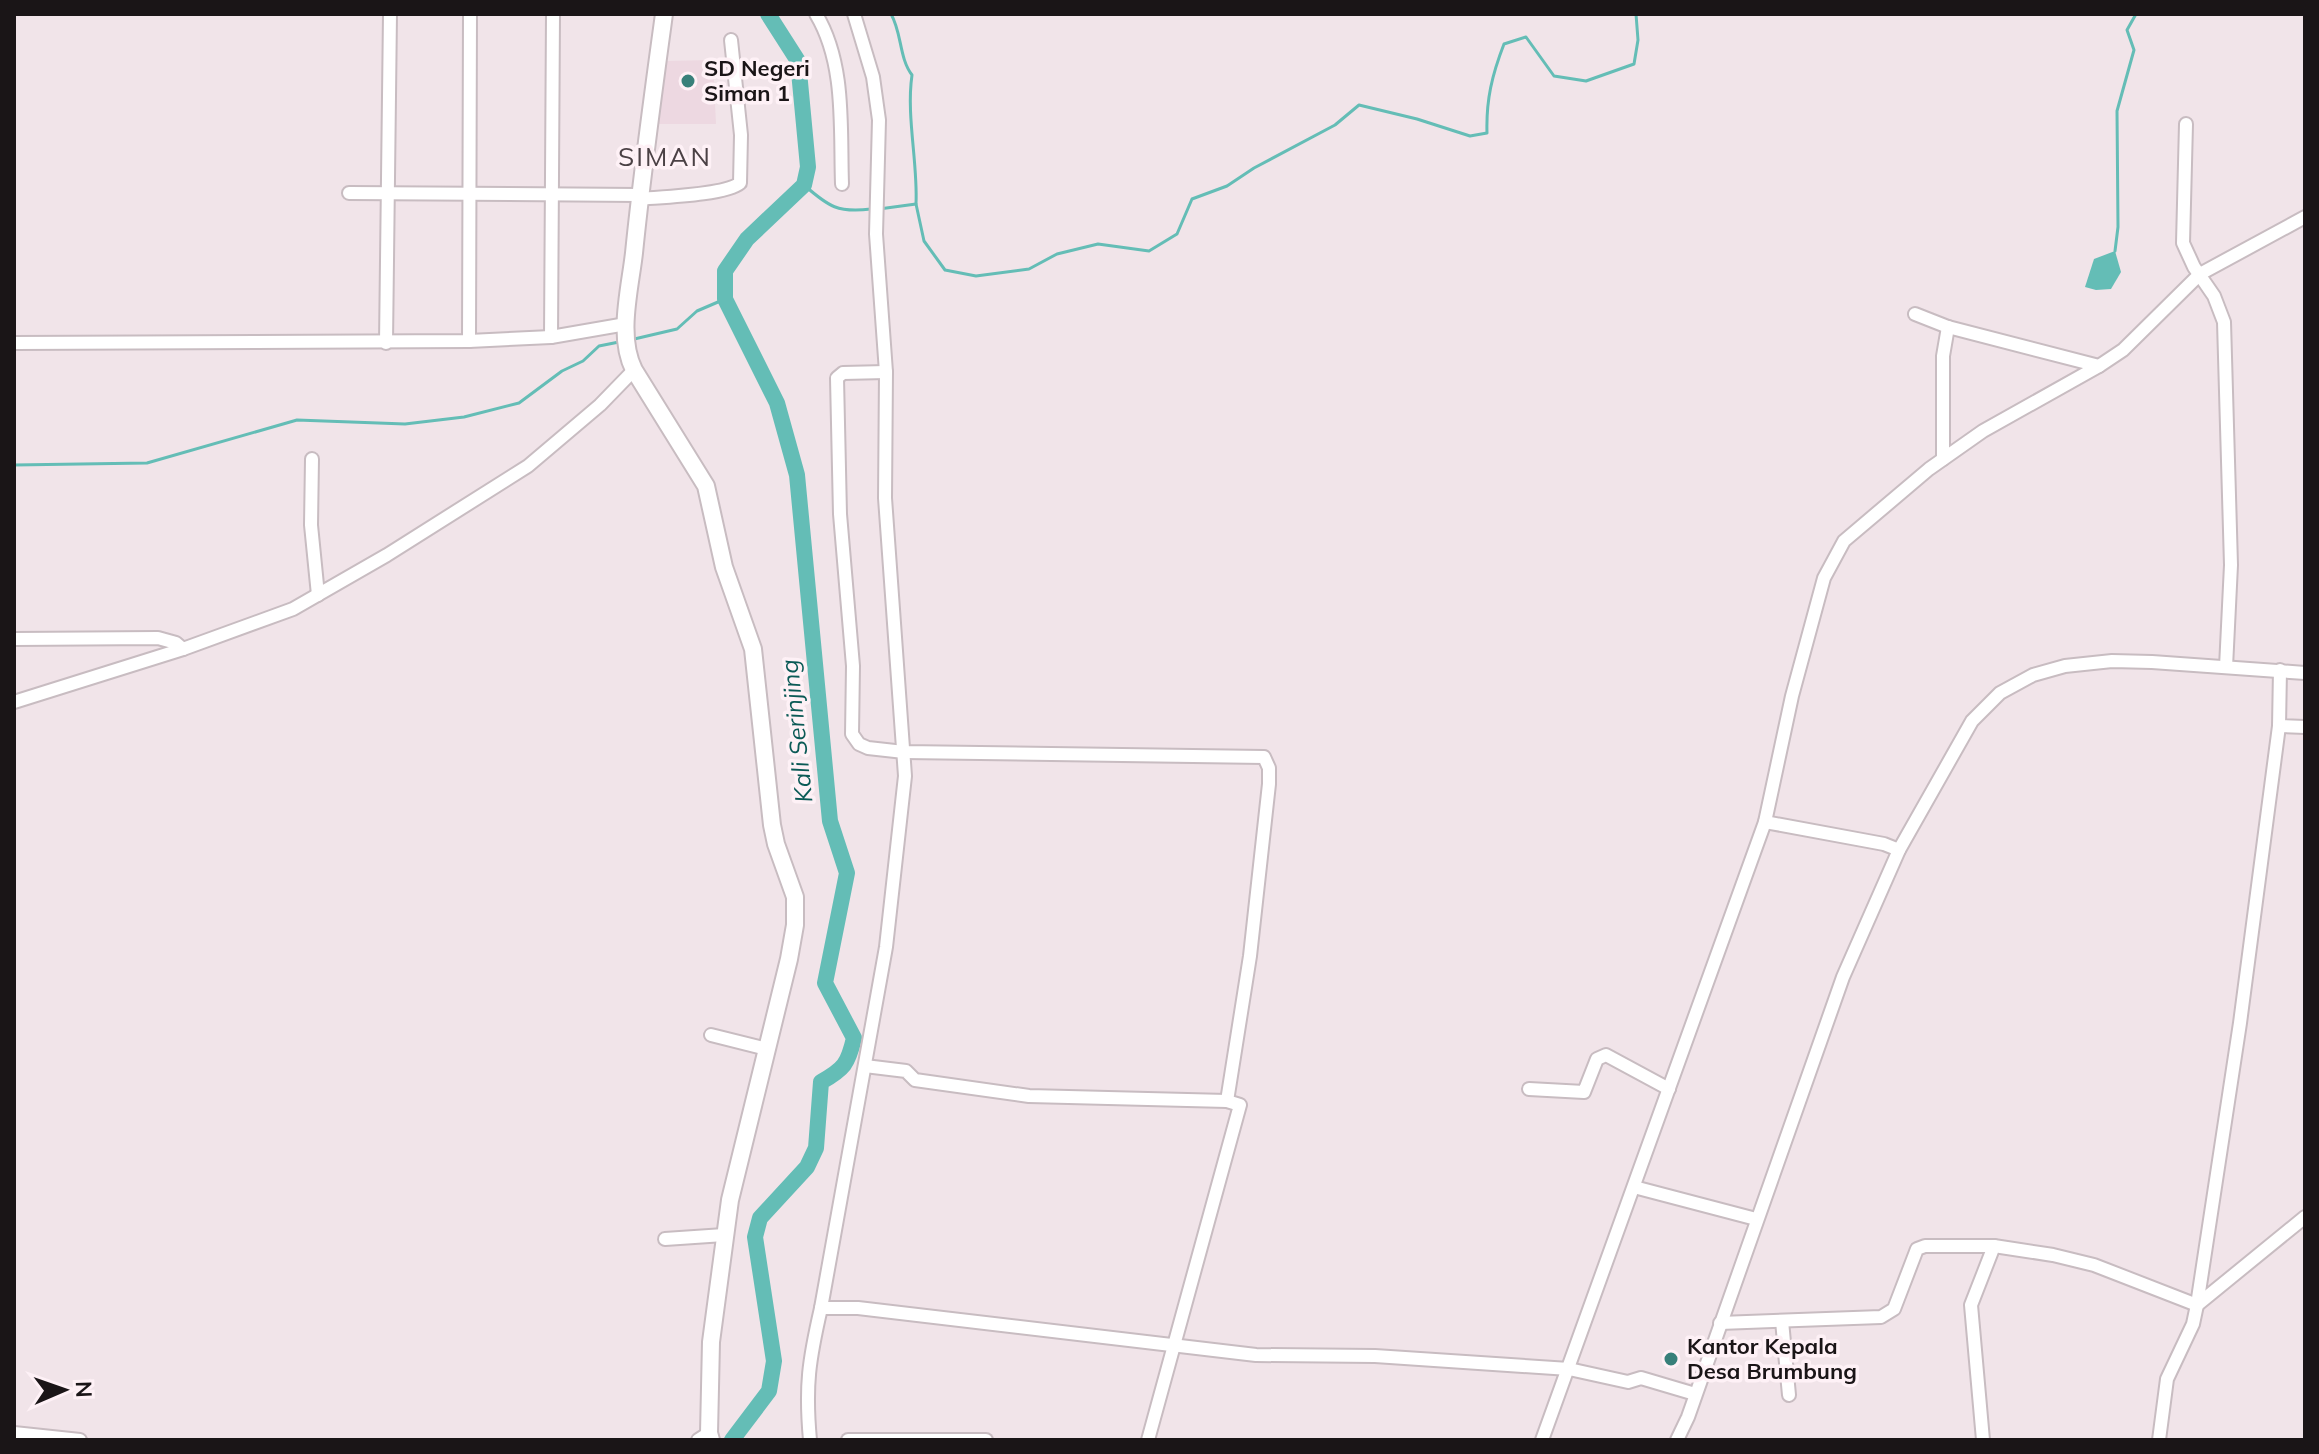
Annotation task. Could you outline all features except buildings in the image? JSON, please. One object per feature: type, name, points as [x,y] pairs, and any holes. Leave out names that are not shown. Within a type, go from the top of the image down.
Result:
[{"type":"main road","points":[[664,14],[639,197],[627,334],[634,370],[706,486],[724,567],[753,649],[772,825],[796,909],[789,959],[724,1235],[708,1375],[706,1438]]},
{"type":"street","points":[[386,343],[390,14]]},
{"type":"street","points":[[469,341],[470,14]]},
{"type":"street","points":[[551,337],[553,14]]},
{"type":"street","points":[[816,14],[833,52],[837,75],[842,184]]},
{"type":"street","points":[[810,1440],[807,1374],[886,947],[905,776],[885,498],[886,372],[878,262],[877,105],[873,77],[854,14]]},
{"type":"street","points":[[349,193],[639,197],[734,188],[740,183],[741,135],[731,40]]},
{"type":"street","points":[[2186,124],[2183,243],[2194,267],[2214,296],[2224,322],[2231,565],[2226,667]]},
{"type":"street","points":[[1542,1440],[1765,822],[1792,696],[1824,578],[1832,560],[1844,541],[1943,459],[1983,431],[2123,350],[2200,274],[2305,217]]},
{"type":"street","points":[[1915,314],[1948,327],[2099,366]]},
{"type":"street","points":[[1943,459],[1942,396],[1948,327]]},
{"type":"street","points":[[14,343],[386,343],[627,334]]},
{"type":"street","points":[[14,702],[254,625],[318,595],[528,466],[600,405],[634,370]]},
{"type":"street","points":[[886,372],[843,373],[837,378],[840,514],[853,666],[852,734],[859,744],[868,748],[904,752],[1264,757],[1269,768],[1269,784],[1250,956],[1227,1101]]},
{"type":"street","points":[[312,459],[311,525],[318,595]]},
{"type":"street","points":[[14,639],[158,638],[168,639],[183,649]]},
{"type":"street","points":[[1677,1440],[1843,977],[1899,850],[1972,721],[2000,693],[2033,675],[2054,669],[2112,661],[2305,673]]},
{"type":"street","points":[[2159,1440],[2167,1379],[2193,1324],[2197,1305],[2240,1023],[2279,726],[2280,670]]},
{"type":"street","points":[[2279,726],[2305,727]]},
{"type":"street","points":[[1765,822],[1868,841],[1899,850]]},
{"type":"street","points":[[711,1035],[767,1049]]},
{"type":"street","points":[[1529,1089],[1584,1092],[1597,1059],[1602,1055],[1611,1056],[1669,1089]]},
{"type":"street","points":[[865,1066],[906,1071],[915,1080],[1029,1096],[1227,1101],[1240,1105],[1148,1440]]},
{"type":"street","points":[[1634,1187],[1756,1219]]},
{"type":"street","points":[[2197,1305],[2305,1217]]},
{"type":"street","points":[[665,1239],[724,1235]]},
{"type":"street","points":[[1720,1323],[1881,1317],[1894,1309],[1917,1249],[1925,1246],[1994,1246],[2053,1255],[2094,1265],[2197,1305]]},
{"type":"street","points":[[1983,1440],[1971,1305],[1994,1246]]},
{"type":"street","points":[[821,1308],[858,1308],[1256,1355],[1375,1356],[1569,1369],[1628,1382],[1641,1378],[1695,1394]]},
{"type":"street","points":[[1782,1321],[1789,1395]]},
{"type":"street","points":[[14,1433],[80,1440]]},
{"type":"street","points":[[848,1440],[986,1440]]},
{"type":"shaded area","name":"SD Negeri Siman 1","points":[[713,60],[716,124],[655,124],[666,61]]},
{"type":"water","points":[[2115,251],[2121,272],[2111,289],[2085,287],[2094,259]]},
{"type":"waterway","name":"Kali Serinjing","points":[[732,1440],[769,1391],[774,1361],[755,1237],[760,1218],[807,1167],[816,1148],[821,1082],[844,1065],[854,1038],[825,983],[847,873],[830,821],[797,475],[777,403],[725,299],[725,271],[747,239],[804,185],[808,167],[798,61],[768,14]]},
{"type":"waterway","points":[[891,14],[912,75],[910,107],[916,204]]},
{"type":"waterway","points":[[879,209],[916,204],[924,241],[945,270],[976,276],[1029,269],[1057,254],[1098,244],[1149,251],[1177,234],[1192,199],[1227,186],[1335,125],[1359,105],[1470,136],[1487,133],[1491,88],[1504,44],[1526,37],[1554,76],[1586,81],[1634,64],[1638,40],[1636,14]]},
{"type":"waterway","points":[[2115,251],[2118,227],[2117,111],[2134,50],[2127,30],[2136,14]]},
{"type":"waterway","points":[[804,185],[834,207],[871,209]]},
{"type":"waterway","points":[[630,340],[677,329],[697,311],[725,299]]},
{"type":"waterway","points":[[14,465],[147,463],[297,420],[405,424],[464,417],[519,403],[562,371],[583,361],[599,346],[619,342]]},
{"type":"place","name":"SD Negeri Siman 1","points":[[688,81]]},
{"type":"place","name":"Kantor Kepala Desa Brumbung","points":[[1671,1359]]},
{"type":"district","name":"SIMAN","points":[[665,157]]}]
